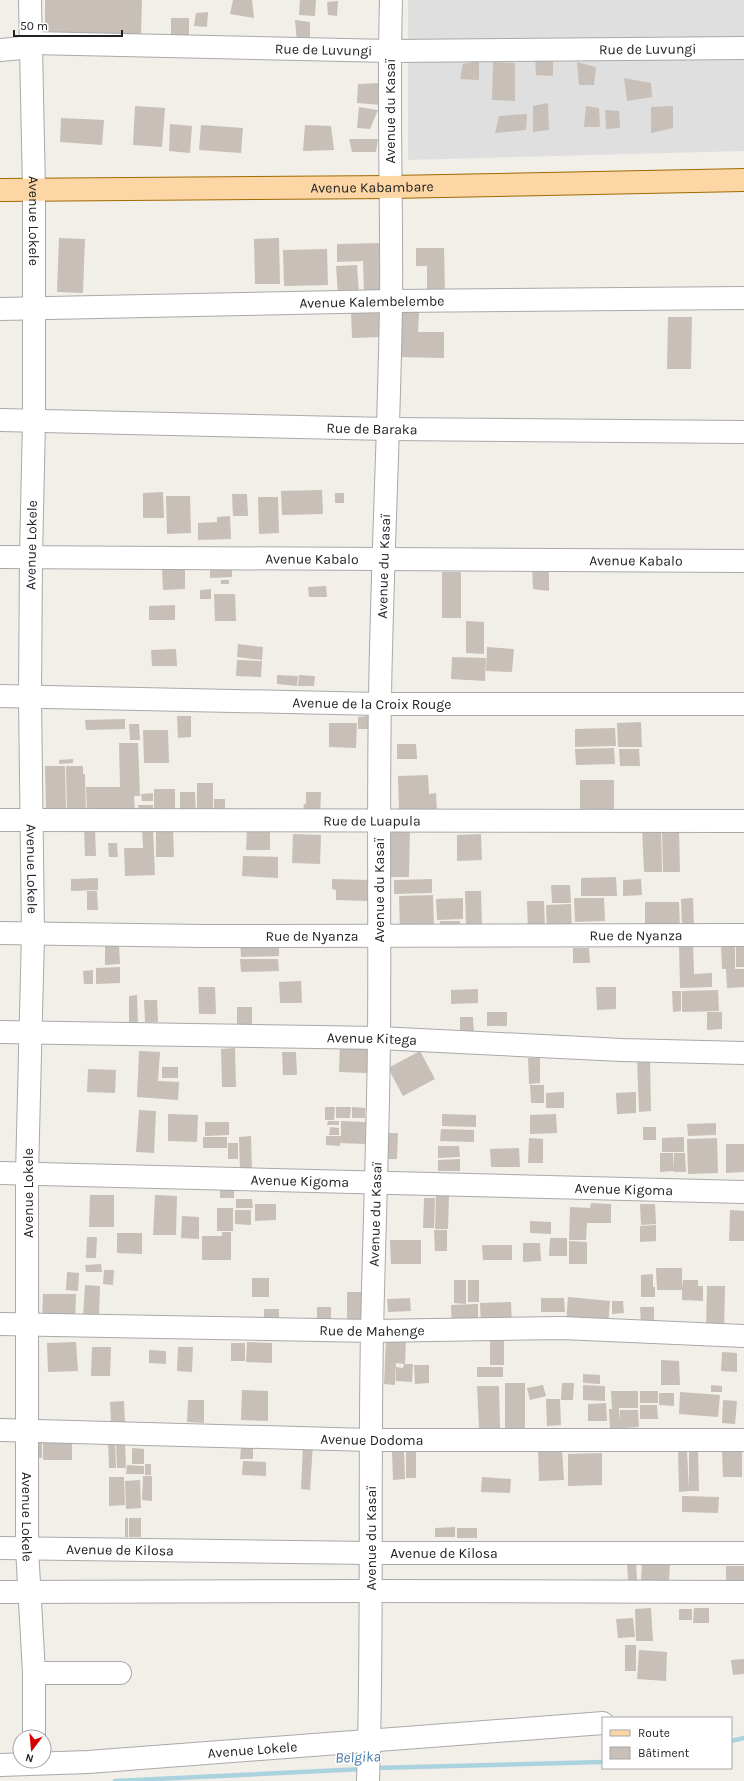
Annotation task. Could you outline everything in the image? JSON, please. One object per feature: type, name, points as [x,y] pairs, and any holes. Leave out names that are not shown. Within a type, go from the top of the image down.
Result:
[{"type":"main road","name":"Avenue Kabambare","points":[[0,190],[390,187],[744,180]]},
{"type":"street","name":"Avenue Lokele","points":[[30,0],[34,190],[34,421],[30,558],[33,934],[27,1174],[27,1431],[28,1548],[34,1673],[34,1729]]},
{"type":"street","name":"Avenue du Kasaï","points":[[368,1781],[371,1553],[370,1440],[379,1038],[380,704],[391,301],[390,51],[392,0]]},
{"type":"street","name":"Rue de Luvungi","points":[[0,50],[22,48],[32,42],[390,51],[744,48]]},
{"type":"street","name":"Avenue Kalembelembe","points":[[0,309],[391,301],[744,298]]},
{"type":"street","name":"Rue de Baraka","points":[[0,420],[388,429],[744,432]]},
{"type":"street","name":"Avenue Kabalo","points":[[0,558],[744,561]]},
{"type":"street","name":"Avenue de la Croix Rouge","points":[[0,696],[380,704],[744,704]]},
{"type":"street","name":"Rue de Luapula","points":[[0,820],[744,821]]},
{"type":"street","name":"Rue de Nyanza","points":[[0,933],[202,936],[744,935]]},
{"type":"street","name":"Avenue Kitega","points":[[0,1032],[379,1038],[622,1050],[744,1053]]},
{"type":"street","name":"Avenue Kigoma","points":[[0,1173],[744,1192]]},
{"type":"street","name":"Rue de Mahenge","points":[[0,1324],[372,1331],[562,1328],[744,1336]]},
{"type":"street","name":"Avenue Dodoma","points":[[0,1430],[370,1440],[744,1440]]},
{"type":"street","name":"Avenue de Kilosa","points":[[0,1548],[371,1553],[744,1553]]},
{"type":"street","points":[[0,1592],[744,1592]]},
{"type":"street","points":[[34,1673],[120,1673]]},
{"type":"street","name":"Avenue Lokele","points":[[52,1765],[85,1771],[369,1751],[602,1723]]},
{"type":"street","name":"Avenue Lokele","points":[[0,1765],[12,1764]]},
{"type":"shaded area","points":[[408,0],[744,0],[744,151],[408,160]]},
{"type":"building","points":[[45,0],[142,0],[141,35],[45,34]]},
{"type":"building","points":[[233,0],[252,0],[254,18],[230,14]]},
{"type":"building","points":[[300,0],[316,0],[315,16],[299,15]]},
{"type":"building","points":[[338,1],[337,16],[328,15],[327,2]]},
{"type":"building","points":[[208,12],[207,27],[194,26],[196,13]]},
{"type":"building","points":[[171,18],[189,18],[189,41],[171,40]]},
{"type":"building","points":[[295,20],[310,22],[310,37],[297,43]]},
{"type":"building","points":[[535,56],[553,57],[553,76],[536,75]]},
{"type":"building","points":[[479,61],[479,80],[460,79],[463,64]]},
{"type":"building","points":[[493,62],[515,63],[515,101],[492,100]]},
{"type":"building","points":[[577,62],[596,67],[594,85],[579,85]]},
{"type":"building","points":[[624,78],[651,83],[652,97],[627,101]]},
{"type":"building","points":[[381,83],[381,105],[357,103],[358,84]]},
{"type":"building","points":[[548,103],[549,130],[533,132],[533,106]]},
{"type":"building","points":[[135,106],[165,108],[162,147],[133,145]]},
{"type":"building","points":[[586,106],[599,108],[600,127],[584,127]]},
{"type":"building","points":[[673,106],[673,128],[651,133],[651,107]]},
{"type":"building","points":[[359,107],[378,110],[370,129],[357,128]]},
{"type":"building","points":[[605,110],[619,111],[620,128],[606,129]]},
{"type":"building","points":[[527,114],[526,130],[495,133],[499,116]]},
{"type":"building","points":[[61,118],[104,120],[102,145],[60,142]]},
{"type":"building","points":[[170,124],[192,126],[190,153],[169,151]]},
{"type":"building","points":[[201,125],[243,128],[241,153],[199,150]]},
{"type":"building","points":[[305,125],[331,126],[334,150],[303,151]]},
{"type":"building","points":[[349,139],[378,139],[376,152],[352,152]]},
{"type":"building","points":[[59,238],[85,239],[83,293],[57,292]]},
{"type":"building","points":[[279,238],[280,284],[255,284],[254,239]]},
{"type":"building","points":[[381,243],[382,294],[364,295],[363,261],[337,262],[337,244]]},
{"type":"building","points":[[416,248],[444,248],[445,292],[427,293],[427,266],[416,266]]},
{"type":"building","points":[[327,249],[328,285],[284,286],[283,250]]},
{"type":"building","points":[[357,265],[359,294],[338,295],[336,266]]},
{"type":"building","points":[[379,310],[381,337],[352,338],[351,311]]},
{"type":"building","points":[[401,311],[419,312],[418,332],[444,332],[444,358],[400,357]]},
{"type":"building","points":[[668,317],[692,317],[691,369],[667,369]]},
{"type":"building","points":[[322,490],[323,514],[282,515],[281,491]]},
{"type":"building","points":[[163,492],[164,518],[143,518],[143,493]]},
{"type":"building","points":[[335,493],[344,493],[344,503],[335,503]]},
{"type":"building","points":[[232,494],[247,494],[248,516],[233,516]]},
{"type":"building","points":[[166,496],[190,496],[191,533],[167,534]]},
{"type":"building","points":[[258,497],[278,497],[279,533],[259,534]]},
{"type":"building","points":[[230,516],[231,539],[198,540],[198,523],[217,522],[217,517]]},
{"type":"building","points":[[210,565],[232,565],[232,577],[210,578]]},
{"type":"building","points":[[549,565],[549,591],[533,589],[532,566]]},
{"type":"building","points":[[185,567],[185,589],[163,590],[162,568]]},
{"type":"building","points":[[442,572],[461,572],[461,618],[442,618]]},
{"type":"building","points":[[221,580],[229,580],[229,584],[221,584]]},
{"type":"building","points":[[326,586],[327,597],[309,597],[308,587]]},
{"type":"building","points":[[211,589],[211,599],[200,599],[200,590]]},
{"type":"building","points":[[214,594],[235,594],[236,621],[215,621]]},
{"type":"building","points":[[175,605],[175,620],[149,620],[149,606]]},
{"type":"building","points":[[466,621],[484,622],[484,654],[466,653]]},
{"type":"building","points":[[238,644],[263,647],[262,660],[237,657]]},
{"type":"building","points":[[487,647],[514,649],[512,672],[486,671]]},
{"type":"building","points":[[176,649],[177,666],[152,666],[151,650]]},
{"type":"building","points":[[452,657],[486,658],[485,681],[451,679]]},
{"type":"building","points":[[237,660],[262,661],[261,677],[236,676]]},
{"type":"building","points":[[277,675],[298,676],[297,686],[277,684]]},
{"type":"building","points":[[299,675],[315,676],[314,686],[298,686]]},
{"type":"building","points":[[177,716],[191,716],[191,737],[178,738]]},
{"type":"building","points":[[368,716],[369,729],[358,729],[358,717]]},
{"type":"building","points":[[125,719],[125,729],[86,730],[85,720]]},
{"type":"building","points":[[641,722],[642,747],[618,747],[617,723]]},
{"type":"building","points":[[329,723],[357,723],[356,748],[329,747]]},
{"type":"building","points":[[129,724],[139,724],[140,740],[130,740]]},
{"type":"building","points":[[615,728],[616,746],[575,747],[575,729]]},
{"type":"building","points":[[143,730],[168,730],[169,763],[144,763]]},
{"type":"building","points":[[119,743],[138,743],[140,796],[134,796],[135,814],[87,815],[86,787],[120,787]]},
{"type":"building","points":[[397,744],[416,744],[417,759],[397,759]]},
{"type":"building","points":[[614,748],[615,764],[576,765],[575,749]]},
{"type":"building","points":[[619,749],[639,749],[640,766],[620,766]]},
{"type":"building","points":[[73,759],[73,763],[59,764],[59,760]]},
{"type":"building","points":[[45,766],[65,766],[66,812],[46,813]]},
{"type":"building","points":[[66,766],[83,766],[83,774],[85,774],[86,813],[67,813]]},
{"type":"building","points":[[428,775],[429,794],[436,793],[437,811],[399,812],[398,776]]},
{"type":"building","points":[[580,780],[614,780],[614,814],[580,814]]},
{"type":"building","points":[[197,783],[213,783],[213,814],[197,815]]},
{"type":"building","points":[[154,789],[175,789],[175,808],[154,809]]},
{"type":"building","points":[[180,792],[195,792],[196,815],[180,815]]},
{"type":"building","points":[[306,792],[321,792],[320,816],[303,811],[304,804],[306,804]]},
{"type":"building","points":[[153,793],[153,801],[142,801],[141,794]]},
{"type":"building","points":[[214,799],[225,799],[225,814],[214,815]]},
{"type":"building","points":[[138,805],[153,805],[153,816],[139,817]]},
{"type":"building","points":[[84,827],[95,827],[96,856],[85,856]]},
{"type":"building","points":[[389,827],[410,827],[409,877],[389,877]]},
{"type":"building","points":[[661,827],[662,872],[644,872],[642,828]]},
{"type":"building","points":[[679,828],[680,872],[663,872],[662,829]]},
{"type":"building","points":[[142,829],[153,829],[155,875],[125,876],[124,848],[143,848]]},
{"type":"building","points":[[173,829],[174,857],[156,857],[156,830]]},
{"type":"building","points":[[247,830],[270,831],[270,850],[246,850]]},
{"type":"building","points":[[293,834],[321,835],[320,864],[292,863]]},
{"type":"building","points":[[481,834],[482,860],[457,861],[457,835]]},
{"type":"building","points":[[108,843],[117,843],[118,857],[109,857]]},
{"type":"building","points":[[243,856],[278,857],[278,878],[242,876]]},
{"type":"building","points":[[616,877],[617,896],[581,896],[581,878]]},
{"type":"building","points":[[98,878],[98,890],[71,891],[71,879]]},
{"type":"building","points":[[332,879],[370,880],[370,901],[336,900],[336,890],[332,889]]},
{"type":"building","points":[[432,879],[432,893],[394,894],[394,880]]},
{"type":"building","points":[[641,879],[642,895],[623,896],[623,880]]},
{"type":"building","points":[[551,885],[570,885],[571,903],[552,903]]},
{"type":"building","points":[[87,891],[97,891],[98,910],[87,910]]},
{"type":"building","points":[[465,891],[481,891],[482,925],[466,926]]},
{"type":"building","points":[[433,895],[434,929],[400,930],[399,896]]},
{"type":"building","points":[[463,898],[463,919],[437,920],[436,899]]},
{"type":"building","points":[[574,898],[604,898],[605,921],[575,922]]},
{"type":"building","points":[[693,898],[694,927],[682,927],[681,899]]},
{"type":"building","points":[[527,901],[544,901],[545,931],[528,931]]},
{"type":"building","points":[[645,902],[679,902],[680,928],[645,929]]},
{"type":"building","points":[[571,904],[572,932],[547,932],[546,905]]},
{"type":"building","points":[[440,921],[460,921],[460,926],[440,927]]},
{"type":"building","points":[[279,941],[279,956],[241,957],[240,942]]},
{"type":"building","points":[[679,943],[693,943],[694,974],[712,973],[712,987],[680,988]]},
{"type":"building","points":[[105,944],[119,944],[120,964],[105,965]]},
{"type":"building","points":[[735,944],[735,969],[722,969],[721,945]]},
{"type":"building","points":[[736,944],[744,944],[744,967],[736,967]]},
{"type":"building","points":[[573,948],[589,948],[590,963],[573,963]]},
{"type":"building","points":[[240,959],[278,959],[279,971],[241,972]]},
{"type":"building","points":[[120,967],[120,983],[96,984],[96,968]]},
{"type":"building","points":[[726,969],[744,969],[744,987],[727,988]]},
{"type":"building","points":[[93,970],[93,984],[84,984],[83,971]]},
{"type":"building","points":[[301,981],[302,1003],[280,1003],[279,982]]},
{"type":"building","points":[[198,987],[215,987],[216,1014],[199,1014]]},
{"type":"building","points":[[596,987],[616,987],[616,1009],[597,1010]]},
{"type":"building","points":[[478,989],[478,1003],[451,1004],[451,990]]},
{"type":"building","points":[[718,990],[719,1011],[682,1012],[682,991]]},
{"type":"building","points":[[672,991],[681,991],[681,1011],[673,1012]]},
{"type":"building","points":[[137,995],[138,1024],[129,1024],[129,996]]},
{"type":"building","points":[[144,1000],[157,1000],[158,1022],[145,1022]]},
{"type":"building","points":[[237,1007],[252,1007],[252,1026],[237,1026]]},
{"type":"building","points":[[487,1012],[507,1012],[507,1026],[487,1026]]},
{"type":"building","points":[[707,1012],[722,1012],[722,1029],[707,1030]]},
{"type":"building","points":[[460,1017],[473,1017],[474,1034],[460,1035]]},
{"type":"building","points":[[340,1043],[369,1044],[367,1073],[339,1072]]},
{"type":"building","points":[[235,1048],[236,1087],[222,1087],[221,1049]]},
{"type":"building","points":[[139,1051],[160,1052],[158,1081],[179,1082],[178,1100],[137,1097]]},
{"type":"building","points":[[420,1051],[435,1079],[403,1096],[388,1068]]},
{"type":"building","points":[[282,1052],[296,1052],[297,1075],[283,1075]]},
{"type":"building","points":[[528,1058],[540,1058],[540,1083],[529,1084]]},
{"type":"building","points":[[650,1058],[651,1111],[639,1112],[637,1059]]},
{"type":"building","points":[[162,1067],[178,1067],[178,1078],[162,1078]]},
{"type":"building","points":[[88,1069],[116,1070],[115,1093],[87,1092]]},
{"type":"building","points":[[530,1085],[544,1085],[544,1103],[531,1103]]},
{"type":"building","points":[[564,1092],[564,1108],[546,1108],[546,1093]]},
{"type":"building","points":[[636,1092],[636,1113],[617,1114],[616,1093]]},
{"type":"building","points":[[325,1107],[335,1107],[334,1120],[325,1120]]},
{"type":"building","points":[[336,1107],[351,1107],[350,1118],[336,1118]]},
{"type":"building","points":[[352,1107],[365,1108],[365,1118],[352,1118]]},
{"type":"building","points":[[139,1110],[156,1111],[154,1153],[136,1152]]},
{"type":"building","points":[[168,1114],[198,1115],[197,1142],[168,1141]]},
{"type":"building","points":[[442,1114],[476,1115],[476,1127],[442,1126]]},
{"type":"building","points":[[556,1114],[557,1133],[530,1134],[530,1115]]},
{"type":"building","points":[[328,1121],[339,1121],[339,1125],[327,1125]]},
{"type":"building","points":[[341,1121],[366,1122],[365,1144],[340,1143],[340,1146],[326,1145],[326,1136],[341,1136]]},
{"type":"building","points":[[205,1122],[229,1122],[229,1135],[205,1136]]},
{"type":"building","points":[[716,1123],[716,1135],[688,1136],[687,1124]]},
{"type":"building","points":[[330,1127],[339,1128],[339,1135],[329,1135]]},
{"type":"building","points":[[643,1127],[656,1127],[656,1140],[643,1140]]},
{"type":"building","points":[[441,1129],[474,1130],[474,1142],[440,1141]]},
{"type":"building","points":[[388,1133],[398,1133],[397,1159],[388,1159]]},
{"type":"building","points":[[251,1136],[252,1171],[240,1171],[239,1137]]},
{"type":"building","points":[[203,1137],[227,1137],[227,1148],[203,1148]]},
{"type":"building","points":[[684,1137],[684,1152],[662,1152],[662,1138]]},
{"type":"building","points":[[529,1138],[543,1139],[543,1163],[528,1163]]},
{"type":"building","points":[[717,1138],[718,1173],[688,1174],[687,1139]]},
{"type":"building","points":[[228,1143],[238,1143],[238,1159],[228,1159]]},
{"type":"building","points":[[726,1144],[744,1144],[744,1172],[726,1173]]},
{"type":"building","points":[[438,1146],[459,1146],[460,1157],[438,1158]]},
{"type":"building","points":[[519,1148],[520,1167],[491,1167],[490,1149]]},
{"type":"building","points":[[660,1153],[673,1153],[674,1171],[660,1172]]},
{"type":"building","points":[[674,1153],[685,1153],[686,1172],[674,1172]]},
{"type":"building","points":[[460,1159],[460,1171],[438,1171],[438,1160]]},
{"type":"building","points":[[220,1189],[234,1189],[234,1198],[220,1198]]},
{"type":"building","points":[[90,1195],[114,1195],[114,1227],[89,1227]]},
{"type":"building","points":[[155,1195],[177,1196],[176,1235],[153,1235]]},
{"type":"building","points":[[436,1195],[449,1196],[448,1229],[435,1229]]},
{"type":"building","points":[[424,1198],[435,1198],[434,1228],[423,1228]]},
{"type":"building","points":[[236,1199],[252,1199],[253,1208],[236,1208]]},
{"type":"building","points":[[591,1203],[611,1204],[611,1223],[587,1223],[586,1240],[569,1240],[570,1207],[590,1208]]},
{"type":"building","points":[[255,1204],[276,1204],[276,1220],[255,1221]]},
{"type":"building","points":[[640,1204],[655,1204],[656,1224],[641,1225]]},
{"type":"building","points":[[217,1208],[233,1208],[233,1231],[217,1231]]},
{"type":"building","points":[[235,1210],[251,1210],[251,1225],[235,1224]]},
{"type":"building","points":[[730,1210],[744,1211],[744,1241],[729,1241]]},
{"type":"building","points":[[182,1216],[199,1217],[199,1239],[181,1238]]},
{"type":"building","points":[[530,1221],[551,1222],[551,1234],[530,1233]]},
{"type":"building","points":[[656,1225],[656,1241],[640,1242],[640,1226]]},
{"type":"building","points":[[434,1230],[447,1230],[447,1251],[435,1251]]},
{"type":"building","points":[[222,1232],[231,1232],[231,1260],[202,1260],[202,1236],[222,1236]]},
{"type":"building","points":[[117,1233],[142,1233],[142,1254],[117,1253]]},
{"type":"building","points":[[87,1237],[97,1237],[96,1258],[86,1258]]},
{"type":"building","points":[[550,1238],[567,1238],[567,1256],[549,1256]]},
{"type":"building","points":[[390,1240],[421,1240],[421,1264],[391,1264]]},
{"type":"building","points":[[569,1241],[587,1242],[587,1264],[569,1264]]},
{"type":"building","points":[[523,1243],[540,1243],[541,1261],[523,1262]]},
{"type":"building","points":[[482,1245],[512,1245],[512,1260],[483,1260]]},
{"type":"building","points":[[101,1264],[102,1272],[86,1272],[85,1265]]},
{"type":"building","points":[[656,1268],[682,1268],[682,1288],[683,1280],[698,1280],[698,1286],[703,1286],[703,1301],[682,1300],[682,1290],[657,1290]]},
{"type":"building","points":[[104,1270],[114,1270],[113,1285],[103,1284]]},
{"type":"building","points":[[67,1272],[79,1273],[78,1291],[66,1290]]},
{"type":"building","points":[[653,1274],[655,1297],[641,1297],[641,1275]]},
{"type":"building","points":[[252,1278],[269,1278],[269,1297],[252,1297]]},
{"type":"building","points":[[454,1280],[466,1280],[466,1304],[454,1303]]},
{"type":"building","points":[[468,1280],[479,1280],[479,1302],[468,1302]]},
{"type":"building","points":[[85,1285],[100,1286],[99,1317],[83,1317]]},
{"type":"building","points":[[707,1286],[725,1286],[724,1332],[706,1332]]},
{"type":"building","points":[[347,1292],[362,1292],[362,1330],[347,1330]]},
{"type":"building","points":[[43,1294],[76,1294],[75,1323],[42,1323]]},
{"type":"building","points":[[568,1297],[610,1301],[608,1326],[566,1323]]},
{"type":"building","points":[[410,1298],[411,1311],[388,1312],[387,1299]]},
{"type":"building","points":[[541,1298],[564,1298],[565,1312],[541,1312]]},
{"type":"building","points":[[612,1301],[623,1301],[624,1313],[612,1314]]},
{"type":"building","points":[[511,1302],[512,1326],[481,1326],[480,1303]]},
{"type":"building","points":[[478,1304],[478,1328],[452,1328],[451,1305]]},
{"type":"building","points":[[317,1307],[331,1307],[331,1329],[317,1329]]},
{"type":"building","points":[[640,1307],[654,1307],[654,1323],[641,1323]]},
{"type":"building","points":[[264,1309],[279,1309],[279,1328],[264,1328]]},
{"type":"building","points":[[386,1340],[406,1340],[405,1364],[413,1364],[412,1382],[396,1381],[396,1367],[403,1368],[404,1364],[396,1363],[395,1385],[384,1384]]},
{"type":"building","points":[[504,1340],[504,1365],[490,1365],[490,1341]]},
{"type":"building","points":[[76,1342],[78,1371],[48,1372],[47,1343]]},
{"type":"building","points":[[247,1342],[272,1343],[272,1363],[246,1362]]},
{"type":"building","points":[[231,1343],[245,1343],[245,1361],[231,1361]]},
{"type":"building","points":[[92,1347],[111,1347],[110,1376],[91,1376]]},
{"type":"building","points":[[178,1347],[193,1347],[192,1372],[177,1371]]},
{"type":"building","points":[[149,1350],[166,1351],[166,1364],[149,1363]]},
{"type":"building","points":[[722,1352],[737,1353],[737,1372],[721,1371]]},
{"type":"building","points":[[661,1360],[679,1361],[680,1385],[661,1385]]},
{"type":"building","points":[[414,1365],[429,1365],[429,1383],[415,1384]]},
{"type":"building","points":[[477,1367],[503,1367],[503,1377],[477,1377]]},
{"type":"building","points":[[583,1374],[600,1375],[600,1384],[583,1383]]},
{"type":"building","points":[[505,1383],[525,1383],[525,1430],[505,1430]]},
{"type":"building","points":[[562,1383],[574,1383],[573,1400],[561,1400]]},
{"type":"building","points":[[543,1385],[546,1396],[530,1400],[527,1388]]},
{"type":"building","points":[[583,1385],[605,1386],[605,1401],[583,1400]]},
{"type":"building","points":[[711,1385],[722,1386],[722,1392],[711,1392]]},
{"type":"building","points":[[477,1386],[499,1386],[500,1428],[479,1428]]},
{"type":"building","points":[[242,1390],[268,1391],[268,1421],[241,1420]]},
{"type":"building","points":[[611,1391],[638,1391],[638,1408],[619,1408],[620,1422],[620,1410],[638,1410],[639,1427],[610,1429],[609,1409],[612,1409]]},
{"type":"building","points":[[640,1391],[658,1391],[658,1403],[640,1403]]},
{"type":"building","points":[[680,1392],[720,1395],[718,1417],[679,1414]]},
{"type":"building","points":[[659,1393],[674,1393],[674,1406],[659,1405]]},
{"type":"building","points":[[546,1399],[560,1399],[561,1425],[547,1426]]},
{"type":"building","points":[[188,1400],[204,1400],[204,1423],[187,1422]]},
{"type":"building","points":[[723,1400],[737,1401],[735,1424],[722,1423]]},
{"type":"building","points":[[124,1401],[125,1423],[111,1423],[110,1402]]},
{"type":"building","points":[[606,1403],[607,1421],[588,1421],[588,1404]]},
{"type":"building","points":[[640,1405],[657,1405],[658,1419],[640,1419]]},
{"type":"building","points":[[35,1440],[42,1440],[42,1458],[35,1458]]},
{"type":"building","points":[[43,1442],[72,1442],[72,1460],[43,1460]]},
{"type":"building","points":[[108,1442],[115,1442],[116,1468],[109,1468]]},
{"type":"building","points":[[116,1443],[125,1443],[126,1468],[117,1468]]},
{"type":"building","points":[[303,1444],[313,1444],[310,1490],[301,1489]]},
{"type":"building","points":[[132,1448],[144,1449],[144,1464],[132,1464]]},
{"type":"building","points":[[241,1448],[253,1448],[253,1459],[240,1459]]},
{"type":"building","points":[[562,1448],[564,1480],[539,1481],[538,1449]]},
{"type":"building","points":[[392,1450],[404,1450],[405,1479],[393,1480]]},
{"type":"building","points":[[678,1450],[687,1450],[689,1491],[679,1492]]},
{"type":"building","points":[[689,1450],[698,1450],[699,1491],[689,1491]]},
{"type":"building","points":[[742,1450],[742,1477],[723,1477],[722,1451]]},
{"type":"building","points":[[406,1452],[416,1452],[416,1478],[406,1478]]},
{"type":"building","points":[[602,1453],[602,1485],[568,1486],[568,1454]]},
{"type":"building","points":[[243,1461],[266,1462],[266,1476],[242,1475]]},
{"type":"building","points":[[145,1464],[151,1464],[151,1475],[145,1475]]},
{"type":"building","points":[[127,1465],[144,1466],[144,1474],[126,1474]]},
{"type":"building","points":[[143,1476],[152,1476],[152,1501],[142,1500]]},
{"type":"building","points":[[109,1477],[124,1477],[125,1505],[109,1506]]},
{"type":"building","points":[[482,1477],[511,1479],[510,1493],[481,1492]]},
{"type":"building","points":[[140,1480],[141,1508],[126,1509],[125,1481]]},
{"type":"building","points":[[682,1496],[719,1497],[718,1513],[682,1512]]},
{"type":"building","points":[[125,1518],[128,1518],[128,1537],[125,1537]]},
{"type":"building","points":[[129,1518],[141,1518],[141,1537],[129,1537]]},
{"type":"building","points":[[455,1527],[455,1537],[435,1537],[435,1528]]},
{"type":"building","points":[[457,1528],[477,1528],[477,1538],[457,1538]]},
{"type":"building","points":[[627,1561],[636,1561],[637,1581],[628,1581]]},
{"type":"building","points":[[642,1561],[670,1561],[669,1582],[641,1582]]},
{"type":"building","points":[[726,1566],[744,1566],[744,1585],[726,1586]]},
{"type":"building","points":[[651,1608],[653,1641],[636,1641],[635,1609]]},
{"type":"building","points":[[694,1608],[709,1608],[709,1623],[693,1623]]},
{"type":"building","points":[[679,1609],[692,1609],[692,1620],[679,1620]]},
{"type":"building","points":[[633,1618],[635,1637],[618,1638],[616,1619]]},
{"type":"building","points":[[625,1645],[636,1645],[636,1671],[625,1671]]},
{"type":"building","points":[[639,1650],[667,1652],[666,1681],[637,1679]]},
{"type":"building","points":[[744,1659],[744,1674],[733,1675],[731,1660]]},
{"type":"waterway","name":"Belgika","points":[[732,1741],[744,1738]]},
{"type":"waterway","name":"Belgika","points":[[374,1768],[602,1762]]},
{"type":"waterway","name":"Belgika","points":[[115,1781],[363,1769]]}]
